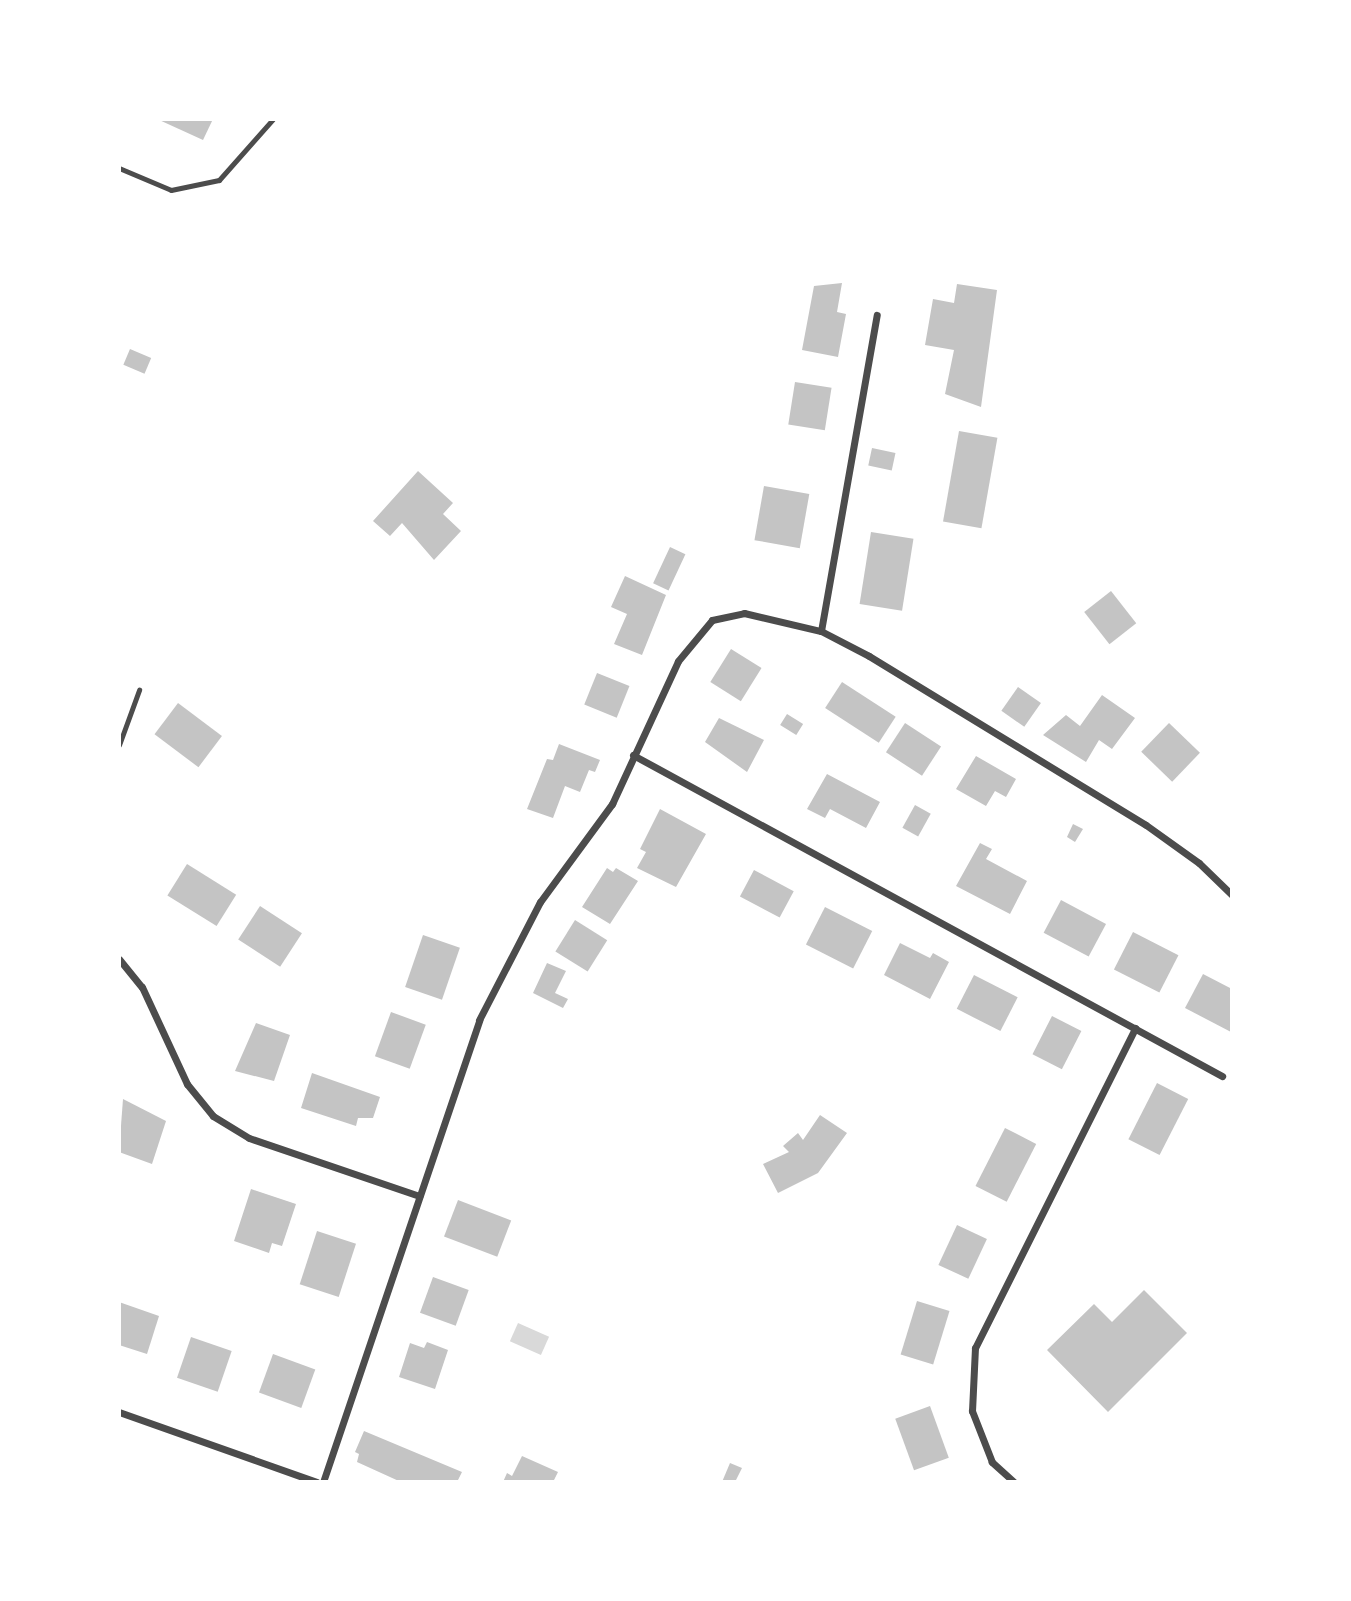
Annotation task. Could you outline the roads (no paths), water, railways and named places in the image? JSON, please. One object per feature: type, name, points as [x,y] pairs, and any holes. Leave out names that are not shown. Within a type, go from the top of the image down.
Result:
[{"type":"street","points":[[821,631],[877,315]]},
{"type":"street","points":[[323,1482],[479,1020],[540,902],[612,804],[678,660],[712,620],[744,613],[821,631],[1146,825],[1199,863],[1232,895]]},
{"type":"street","points":[[633,755],[1222,1076]]},
{"type":"street","points":[[119,959],[142,987],[187,1084],[213,1116],[249,1139],[419,1195]]},
{"type":"street","points":[[1014,1482],[992,1462],[972,1411],[975,1348],[1135,1028]]},
{"type":"street","points":[[119,1412],[317,1482]]},
{"type":"lane","points":[[119,168],[171,190],[219,180],[273,119]]},
{"type":"lane","points":[[119,745],[139,690]]}]
